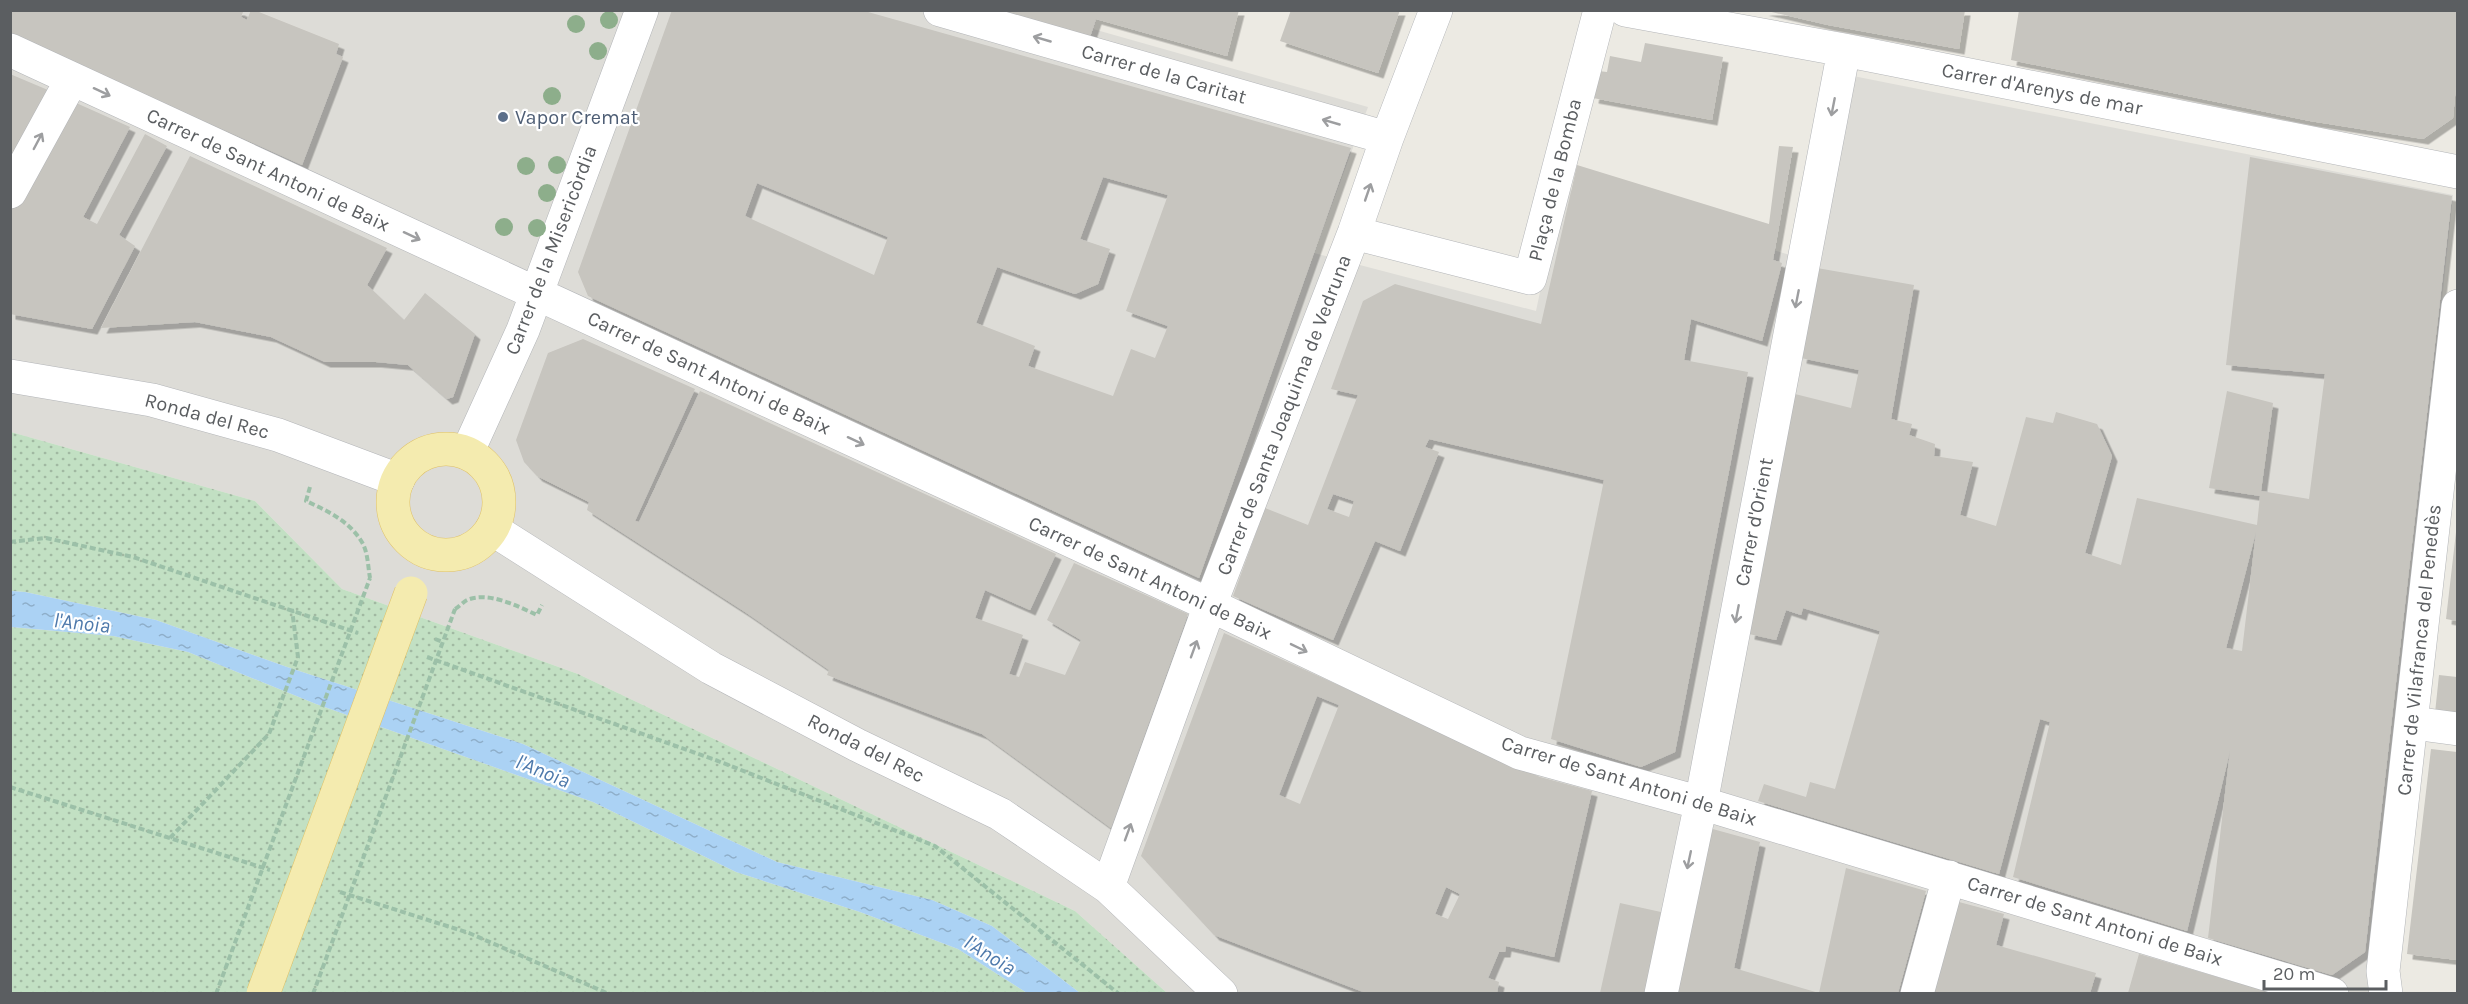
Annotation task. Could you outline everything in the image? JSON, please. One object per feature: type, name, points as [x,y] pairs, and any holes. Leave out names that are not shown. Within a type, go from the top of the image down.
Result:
[{"type":"main road","points":[[447,449],[467,453],[485,466],[497,485],[500,500],[498,516],[492,529],[480,543],[463,552],[444,555],[426,551],[414,544],[397,522],[393,508],[398,480],[410,464],[427,453],[447,449]]},
{"type":"main road","points":[[262,993],[426,551]]},
{"type":"street","name":"Carrer de la Misericòrdia","points":[[467,453],[523,330],[642,10]]},
{"type":"street","name":"Carrer de la Caritat","points":[[940,10],[1387,138]]},
{"type":"street","name":"Carrer de Santa Joaquima de Vedruna","points":[[1108,887],[1210,605],[1354,233],[1387,138],[1436,10]]},
{"type":"street","name":"Plaça de la Bomba","points":[[1354,233],[1530,278],[1600,10]]},
{"type":"street","name":"Carrer d'Arenys de mar","points":[[1625,10],[1844,50],[2457,172]]},
{"type":"street","name":"Carrer de Sant Antoni de Baix","points":[[10,50],[1210,605],[1520,753],[1701,803],[2332,993]]},
{"type":"street","name":"Carrer d'Orient","points":[[1661,993],[1701,803],[1844,50]]},
{"type":"street","points":[[10,192],[72,79]]},
{"type":"street","name":"Carrer de Vilafranca del Penedès","points":[[2386,993],[2383,971],[2413,723],[2446,508],[2457,306]]},
{"type":"street","name":"Ronda del Rec","points":[[10,376],[152,400],[278,435],[398,480]]},
{"type":"street","name":"Ronda del Rec","points":[[492,529],[711,668],[857,745],[1000,814],[1108,887],[1221,993]]},
{"type":"street","points":[[2413,723],[2457,729]]},
{"type":"street","points":[[1917,993],[1949,877]]},
{"type":"path","points":[[216,993],[370,578],[364,546],[354,530],[339,517],[306,501],[321,451]]},
{"type":"path","points":[[10,542],[46,538],[133,557],[369,636]]},
{"type":"path","points":[[313,993],[455,609],[467,600],[484,598],[511,603],[537,615],[561,572]]},
{"type":"path","points":[[170,838],[268,734],[298,657],[292,609]]},
{"type":"path","points":[[424,656],[718,761],[935,846],[1119,993]]},
{"type":"path","points":[[10,787],[281,873]]},
{"type":"path","points":[[336,891],[469,933],[609,993]]},
{"type":"shaded area","points":[[10,11],[1099,11],[1093,29],[1368,107],[1314,253],[1536,311],[1562,188],[1790,255],[1833,72],[2453,195],[2370,993],[1167,993],[1075,911],[578,674],[342,589],[255,501],[11,432]]},
{"type":"green space","points":[[11,432],[255,501],[342,589],[578,674],[1075,911],[1167,993],[1080,993],[992,926],[932,900],[777,862],[523,744],[287,667],[156,620],[11,591]]},
{"type":"green space","points":[[10,627],[113,636],[188,652],[316,704],[593,802],[736,872],[860,912],[958,949],[1027,993],[11,993]]},
{"type":"water","name":"l'Anoia","points":[[11,591],[156,620],[287,667],[523,744],[777,862],[932,900],[992,926],[1080,993],[1027,993],[958,949],[860,912],[736,872],[593,802],[316,704],[188,652],[113,636],[11,627]]},
{"type":"building","points":[[10,10],[239,10],[243,12],[241,17],[247,20],[251,10],[254,10],[339,44],[336,54],[343,57],[302,165],[10,34]]},
{"type":"building","points":[[672,10],[861,10],[1351,148],[1199,578],[588,296],[578,272]],"holes":[[[1103,177],[1168,195],[1126,311],[1168,326],[1155,358],[1131,349],[1113,396],[1028,366],[1035,346],[976,323],[997,267],[1075,294],[1098,284],[1110,249],[1080,239]],[[757,183],[888,237],[874,275],[745,216]]]},
{"type":"building","points":[[996,10],[1239,10],[1227,56],[1096,19],[1090,37]]},
{"type":"building","points":[[1291,10],[1400,10],[1378,73],[1280,41]]},
{"type":"building","points":[[1763,10],[1965,10],[1959,49],[1828,25]]},
{"type":"building","points":[[2019,10],[2457,10],[2457,75],[2453,118],[2423,139],[2310,121],[2011,60]]},
{"type":"building","points":[[1645,43],[1723,57],[1712,120],[1593,98],[1598,71],[1607,72],[1610,56],[1641,62]]},
{"type":"building","points":[[10,74],[55,93],[10,176]]},
{"type":"building","points":[[74,102],[130,127],[83,217],[97,224],[145,134],[167,146],[119,235],[135,246],[92,329],[10,314],[10,207]]},
{"type":"building","points":[[1779,146],[1793,147],[1773,260],[1782,263],[1762,341],[1691,319],[1684,360],[1748,372],[1675,752],[1641,767],[1551,739],[1604,480],[1429,439],[1425,447],[1439,452],[1400,551],[1375,541],[1333,640],[1233,596],[1265,508],[1308,525],[1358,395],[1331,389],[1363,301],[1395,284],[1541,324],[1577,165],[1769,224]],"holes":[[[1333,494],[1354,501],[1349,517],[1327,509]]]},
{"type":"building","points":[[190,156],[387,248],[367,285],[404,320],[425,293],[475,334],[453,397],[447,399],[408,365],[376,362],[325,362],[271,337],[195,322],[101,328]]},
{"type":"building","points":[[2250,157],[2452,196],[2365,952],[2332,975],[2208,938],[2230,751],[2187,931],[2013,877],[2050,722],[2040,719],[1999,874],[1758,801],[1764,784],[1806,797],[1810,782],[1835,789],[1880,631],[1803,608],[1801,615],[1786,610],[1776,640],[1749,634],[1795,394],[1851,408],[1859,370],[1801,358],[1817,268],[1914,285],[1891,419],[1912,424],[1909,435],[1935,444],[1934,456],[1973,462],[1960,515],[1996,526],[2026,417],[2053,423],[2056,412],[2097,424],[2112,456],[2085,553],[2121,565],[2137,498],[2257,525],[2260,496],[2209,488],[2227,391],[2273,403],[2261,491],[2309,499],[2325,374],[2226,365]],"holes":[[[2256,532],[2242,651],[2226,648]]]},
{"type":"building","points":[[583,339],[695,389],[635,521],[639,522],[700,391],[1056,554],[1030,610],[985,590],[975,618],[1023,635],[1009,674],[1019,677],[1025,662],[1065,675],[1081,640],[1047,620],[1074,563],[1188,614],[1111,828],[982,734],[827,675],[829,670],[745,612],[587,510],[589,502],[537,476],[524,462],[516,440],[548,353]]},
{"type":"building","points":[[2457,532],[2457,621],[2446,619]]},
{"type":"building","points":[[1224,633],[1540,777],[1592,791],[1554,957],[1506,946],[1505,952],[1499,952],[1488,978],[1499,982],[1497,993],[1366,993],[1214,935],[1141,856]],"holes":[[[1317,696],[1339,705],[1300,804],[1279,795]],[[1446,887],[1460,894],[1448,919],[1435,914]]]},
{"type":"building","points":[[2439,675],[2457,677],[2457,715],[2435,713]]},
{"type":"building","points":[[2431,749],[2457,752],[2457,960],[2407,954]]},
{"type":"building","points":[[1709,828],[1760,842],[1734,968],[1819,993],[1673,993]]},
{"type":"building","points":[[1846,868],[1926,891],[1898,993],[1819,993]]},
{"type":"building","points":[[1959,902],[2004,914],[1996,945],[2096,973],[2090,993],[1933,993]]},
{"type":"building","points":[[1620,903],[1670,914],[1653,993],[1600,993]]},
{"type":"building","points":[[2139,954],[2272,993],[2128,993]]},
{"type":"place","name":"Vapor Cremat","points":[[503,117]]}]
